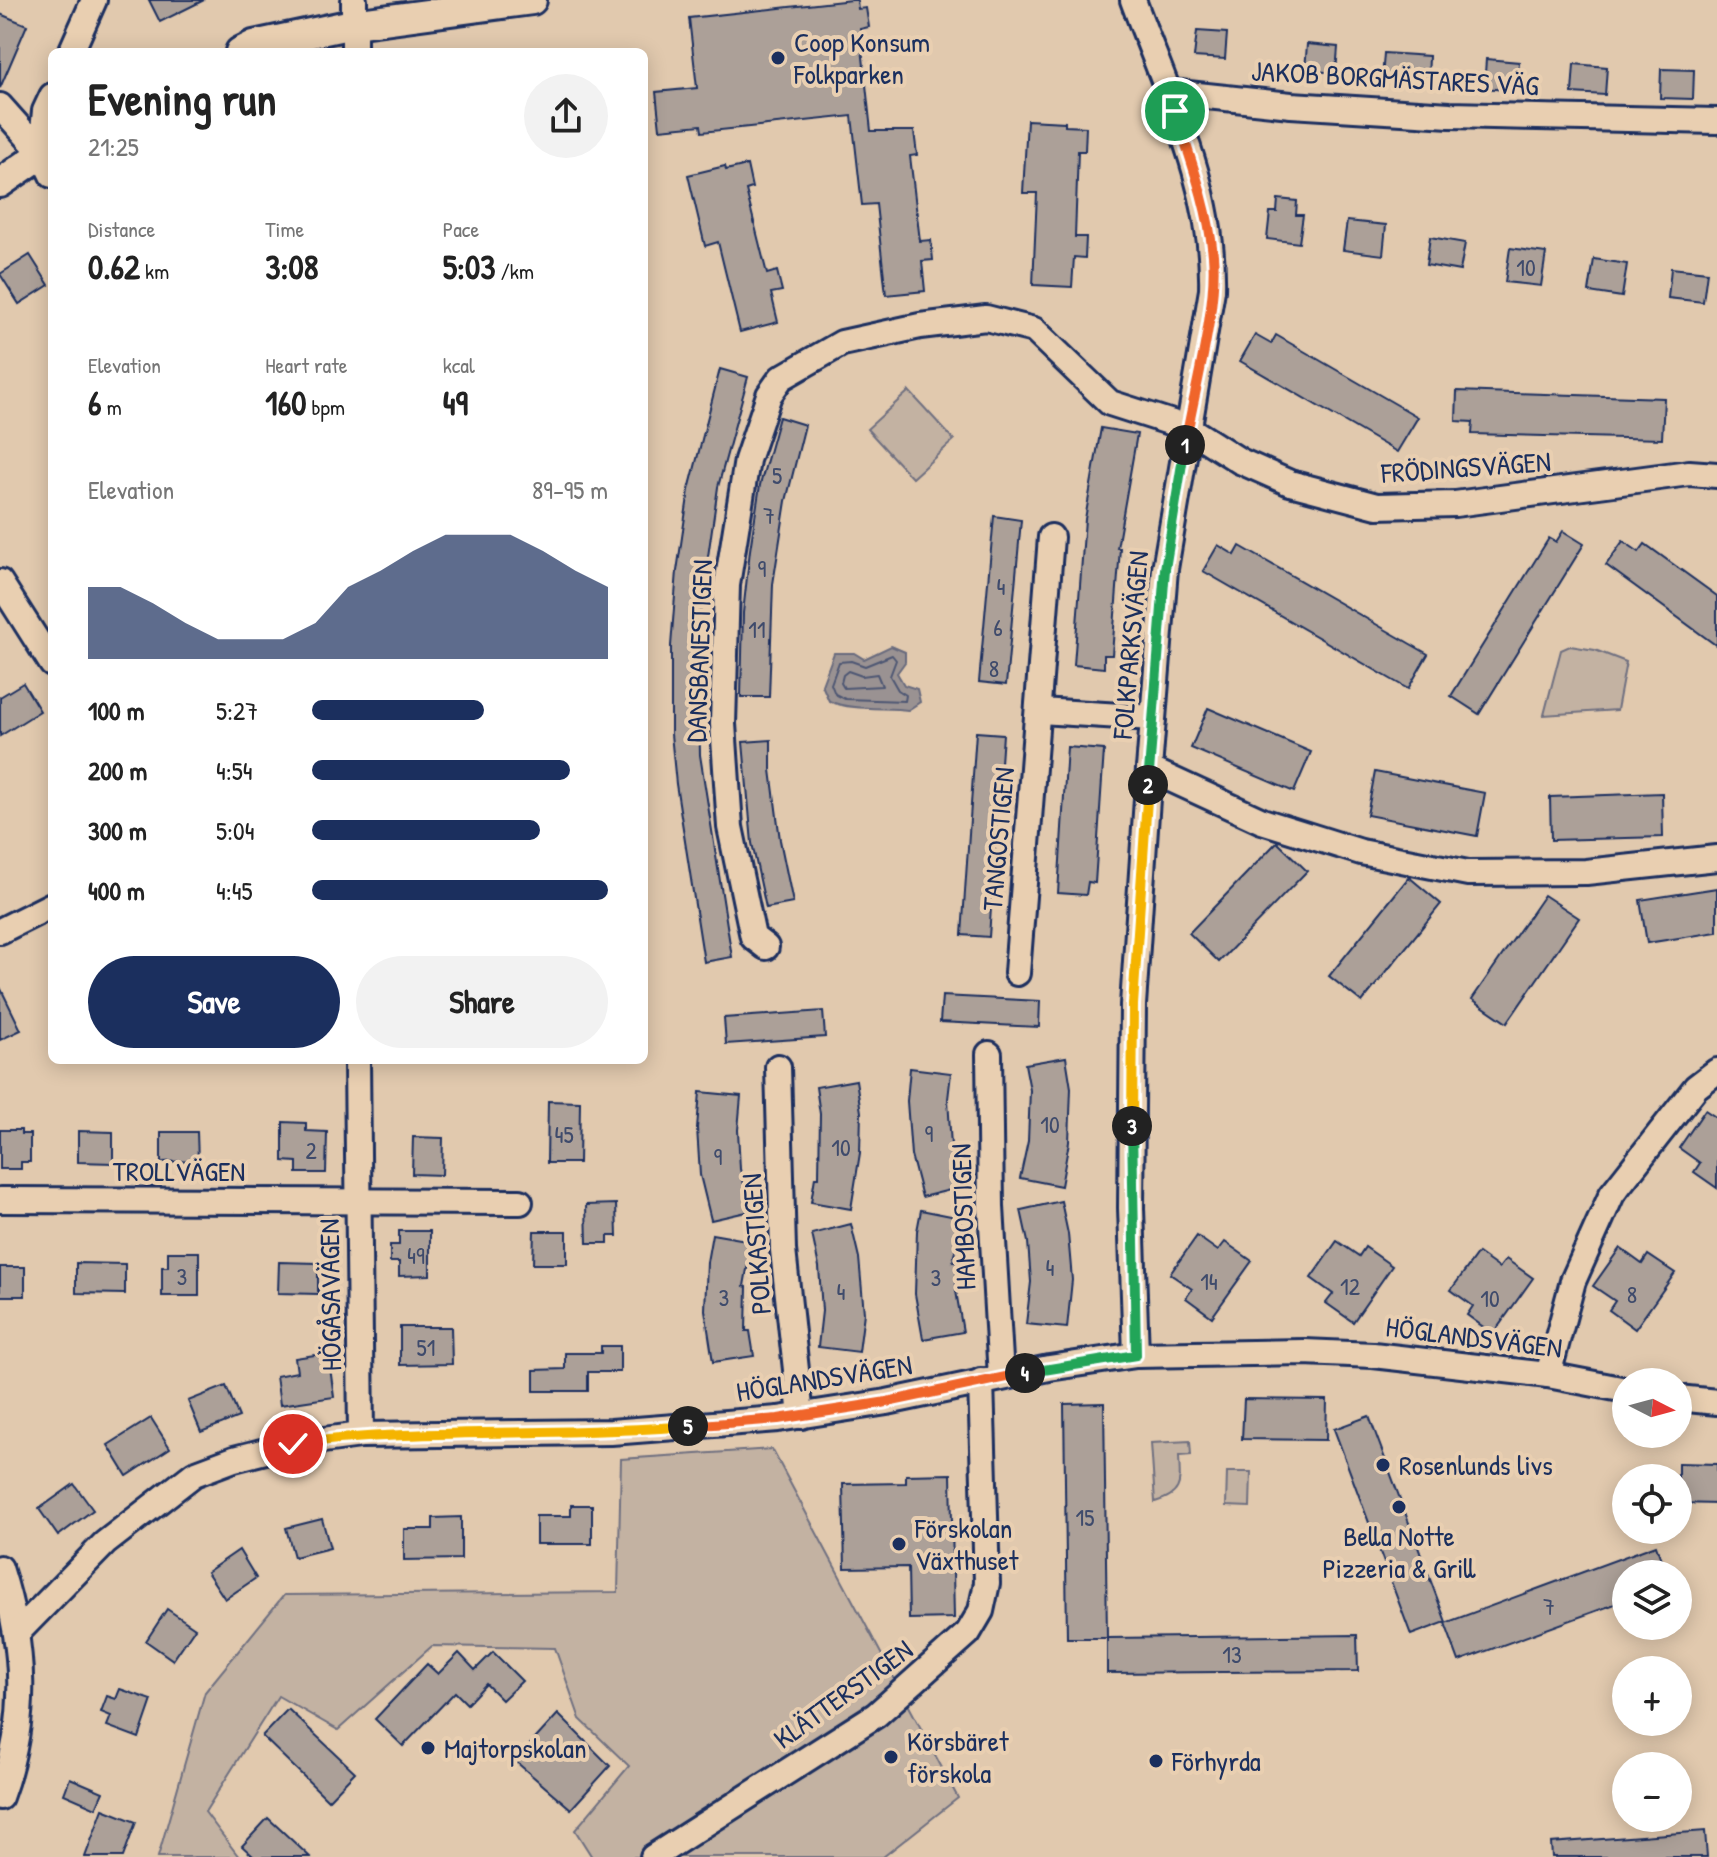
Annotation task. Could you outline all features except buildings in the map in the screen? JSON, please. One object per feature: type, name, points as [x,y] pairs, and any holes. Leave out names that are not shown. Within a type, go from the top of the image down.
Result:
[{"type":"street","points":[[73,48],[94,0]]},
{"type":"street","points":[[248,48],[354,12],[532,0]]},
{"type":"street","points":[[1133,0],[1169,92]]},
{"type":"street","points":[[354,12],[354,48]]},
{"type":"street","name":"JAKOB BORGMÄSTARES VÄG","points":[[1169,92],[1291,105],[1450,115],[1717,121]]},
{"type":"street","name":"FOLKPARKSVÄGEN","points":[[1136,1355],[1131,1208],[1133,1005],[1149,769],[1165,569],[1212,290],[1213,257],[1205,208],[1169,92]]},
{"type":"street","points":[[48,105],[45,111],[48,158]]},
{"type":"street","points":[[0,106],[48,158]]},
{"type":"street","points":[[0,183],[48,158]]},
{"type":"street","name":"DANSBANESTIGEN","points":[[766,947],[753,937],[730,827],[723,724],[727,585],[747,460],[769,395],[781,378],[842,343],[920,326],[986,318],[1034,330],[1110,403],[1188,428]]},
{"type":"street","name":"FRÖDINGSVÄGEN","points":[[1188,428],[1240,461],[1290,483],[1377,506],[1455,504],[1689,473],[1717,475]]},
{"type":"street","name":"TANGOSTIGEN","points":[[1017,973],[1040,711],[1051,537]]},
{"type":"street","points":[[2,588],[48,658]]},
{"type":"street","points":[[1040,711],[1153,718]]},
{"type":"street","points":[[1149,769],[1262,821],[1361,852],[1468,873],[1586,872],[1717,858]]},
{"type":"street","points":[[0,931],[48,907]]},
{"type":"street","name":"HAMBOSTIGEN","points":[[989,1054],[991,1379]]},
{"type":"street","name":"HÖGÅSAVÄGEN","points":[[357,1064],[361,1435]]},
{"type":"street","name":"POLKASTIGEN","points":[[778,1067],[783,1250],[801,1416]]},
{"type":"street","points":[[1548,1375],[1573,1281],[1612,1194],[1696,1087],[1717,1071]]},
{"type":"street","name":"TROLLVÄGEN","points":[[0,1200],[359,1202]]},
{"type":"street","name":"HÖGÅSAVÄGEN","points":[[359,1202],[520,1202]]},
{"type":"street","name":"HÖGLANDSVÄGEN","points":[[18,1632],[105,1543],[194,1474],[234,1459],[293,1444],[361,1435],[611,1432],[801,1416],[1136,1355],[1304,1352],[1373,1355],[1548,1375],[1612,1387]]},
{"type":"street","name":"KLÄTTERSTIGEN","points":[[653,1857],[876,1715],[968,1633],[981,1611],[987,1583],[991,1379]]},
{"type":"street","points":[[1692,1399],[1717,1402]]},
{"type":"street","points":[[0,1568],[18,1632],[20,1725],[0,1797]]},
{"type":"shaded area","points":[[909,391],[954,440],[912,478],[867,429]]},
{"type":"shaded area","points":[[1570,646],[1595,650],[1626,662],[1617,710],[1544,715],[1561,650]]},
{"type":"shaded area","points":[[1190,1441],[1191,1455],[1179,1456],[1176,1491],[1155,1502],[1151,1443]]},
{"type":"shaded area","points":[[772,1449],[958,1798],[883,1857],[592,1857],[575,1830],[629,1766],[580,1719],[555,1648],[432,1646],[338,1730],[278,1696],[205,1812],[239,1857],[158,1857],[205,1692],[284,1595],[618,1592],[621,1459]]},
{"type":"shaded area","points":[[1227,1472],[1251,1472],[1250,1507],[1226,1506]]},
{"type":"water","points":[[891,646],[905,652],[905,662],[897,673],[904,685],[917,689],[920,702],[908,710],[858,707],[829,701],[822,685],[834,653],[854,653],[864,659]]},
{"type":"place","name":"Coop Konsum Folkparken","points":[[778,58]]},
{"type":"place","name":"Rosenlunds livs","points":[[1383,1465]]},
{"type":"place","name":"Bella Notte Pizzeria & Grill","points":[[1399,1507]]},
{"type":"place","name":"Förskolan Växthuset","points":[[899,1544]]},
{"type":"place","name":"Majtorpskolan","points":[[428,1748]]},
{"type":"place","name":"Körsbäret förskola","points":[[891,1757]]},
{"type":"place","name":"Förhyrda","points":[[1156,1761]]},
{"type":"route","points":[[293,1444],[361,1435],[611,1432],[778,1419],[887,1402],[1049,1368],[1136,1355],[1131,1208],[1133,1005],[1149,769],[1165,569],[1212,290],[1213,257],[1205,208],[1175,111]]}]
